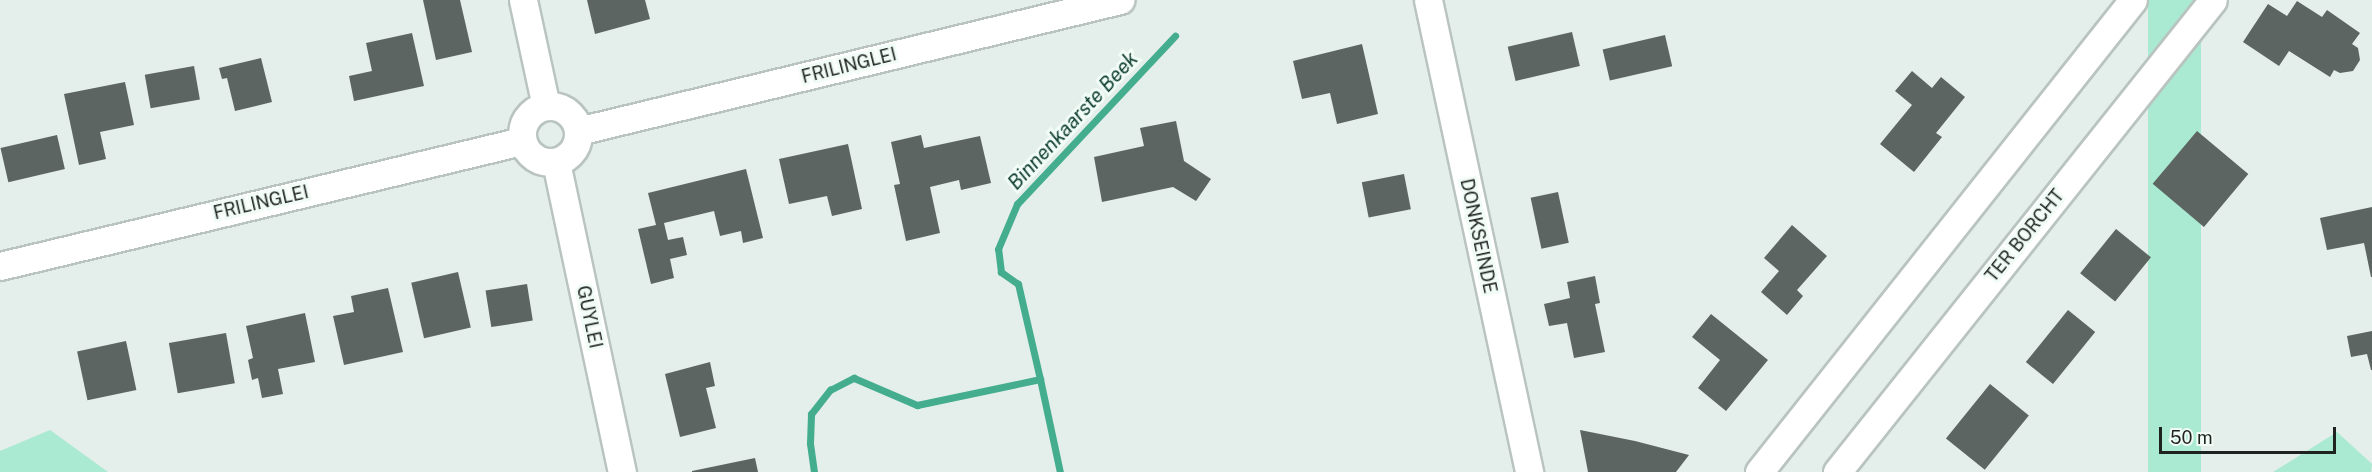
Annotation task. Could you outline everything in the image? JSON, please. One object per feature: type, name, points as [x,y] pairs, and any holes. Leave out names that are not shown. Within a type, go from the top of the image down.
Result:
[{"type":"street","points":[[523,0],[546,106]]},
{"type":"street","name":"FRILINGLEI","points":[[578,131],[1120,0]]},
{"type":"street","name":"DONKSEINDE","points":[[1428,0],[1529,472]]},
{"type":"street","points":[[1759,472],[2133,0]]},
{"type":"street","name":"TER BORCHT","points":[[1837,472],[2212,0]]},
{"type":"street","points":[[546,106],[562,108],[570,114],[578,131],[573,152],[556,162],[542,161],[533,157],[522,141],[524,124],[529,115],[546,106]]},
{"type":"street","name":"FRILINGLEI","points":[[0,266],[522,141]]},
{"type":"street","name":"GUYLEI","points":[[556,162],[622,472]]},
{"type":"green space","points":[[2148,0],[2201,0],[2201,472],[2148,472]]},
{"type":"green space","points":[[50,430],[108,472],[0,472],[0,451]]},
{"type":"green space","points":[[2337,432],[2372,464],[2371,472],[2273,472]]},
{"type":"building","points":[[423,0],[460,0],[472,52],[436,60]]},
{"type":"building","points":[[587,0],[645,0],[650,19],[595,34]]},
{"type":"building","points":[[2297,1],[2322,17],[2327,10],[2360,33],[2352,44],[2358,48],[2360,60],[2353,71],[2340,73],[2334,70],[2330,77],[2289,51],[2279,66],[2243,42],[2268,4],[2287,16]]},
{"type":"building","points":[[1572,32],[1580,66],[1516,81],[1508,47]]},
{"type":"building","points":[[412,33],[424,86],[354,101],[349,76],[372,71],[366,43]]},
{"type":"building","points":[[1665,35],[1672,66],[1610,81],[1603,49]]},
{"type":"building","points":[[1362,44],[1378,114],[1337,124],[1330,93],[1302,99],[1293,61]]},
{"type":"building","points":[[261,58],[272,102],[235,111],[227,78],[222,79],[219,68]]},
{"type":"building","points":[[194,66],[200,99],[151,108],[145,75]]},
{"type":"building","points":[[1912,71],[1932,88],[1941,77],[1965,97],[1936,133],[1942,137],[1914,172],[1880,144],[1912,105],[1895,91]]},
{"type":"building","points":[[125,82],[134,125],[100,132],[106,159],[79,165],[64,94]]},
{"type":"building","points":[[1176,121],[1184,161],[1211,179],[1196,201],[1173,187],[1102,202],[1094,157],[1144,146],[1140,128]]},
{"type":"building","points":[[2197,131],[2248,174],[2204,227],[2153,184]]},
{"type":"building","points":[[57,135],[65,169],[8,182],[0,148]]},
{"type":"building","points":[[921,135],[924,148],[980,136],[991,183],[961,190],[959,180],[930,187],[940,233],[906,241],[894,185],[900,184],[891,142]]},
{"type":"building","points":[[848,144],[862,209],[832,216],[827,196],[789,204],[779,159]]},
{"type":"building","points":[[746,169],[763,238],[743,243],[741,231],[720,236],[714,211],[664,223],[668,240],[683,237],[687,255],[670,259],[674,278],[651,284],[638,229],[656,225],[648,193]]},
{"type":"building","points":[[1404,174],[1411,209],[1369,218],[1362,182]]},
{"type":"building","points":[[1558,192],[1569,243],[1541,249],[1531,198]]},
{"type":"building","points":[[2372,207],[2371,277],[2364,243],[2327,250],[2320,218]]},
{"type":"building","points":[[1792,225],[1827,256],[1797,290],[1803,296],[1787,315],[1761,292],[1779,271],[1764,258]]},
{"type":"building","points":[[2116,229],[2151,257],[2115,302],[2080,273]]},
{"type":"building","points":[[458,272],[471,328],[424,338],[411,283]]},
{"type":"building","points":[[1595,276],[1600,303],[1595,304],[1605,352],[1574,358],[1567,323],[1549,326],[1544,304],[1570,298],[1567,282]]},
{"type":"building","points":[[527,284],[533,321],[491,327],[486,291]]},
{"type":"building","points":[[388,288],[403,352],[344,365],[333,316],[354,312],[351,296]]},
{"type":"building","points":[[2068,310],[2095,332],[2053,384],[2026,362]]},
{"type":"building","points":[[305,313],[315,362],[278,369],[283,394],[262,398],[258,378],[252,380],[248,360],[253,358],[246,326]]},
{"type":"building","points":[[1711,314],[1768,360],[1726,411],[1698,388],[1720,360],[1692,337]]},
{"type":"building","points":[[2372,331],[2371,370],[2367,354],[2351,357],[2347,336]]},
{"type":"building","points":[[226,333],[235,383],[178,393],[169,343]]},
{"type":"building","points":[[126,341],[136,390],[87,400],[77,351]]},
{"type":"building","points":[[710,362],[715,386],[706,388],[716,428],[680,437],[665,374]]},
{"type":"building","points":[[1990,384],[2029,415],[1985,470],[1946,438]]},
{"type":"building","points":[[1580,430],[1689,455],[1676,472],[1588,472]]},
{"type":"building","points":[[755,458],[758,472],[692,472],[692,471]]},
{"type":"waterway","name":"Binnenkaarste Beek","points":[[814,472],[810,443],[811,414],[830,390],[854,378],[917,405],[1040,379],[1018,284],[1001,272],[998,249],[1017,204],[1175,36]]},
{"type":"waterway","points":[[1040,379],[1060,472]]}]
